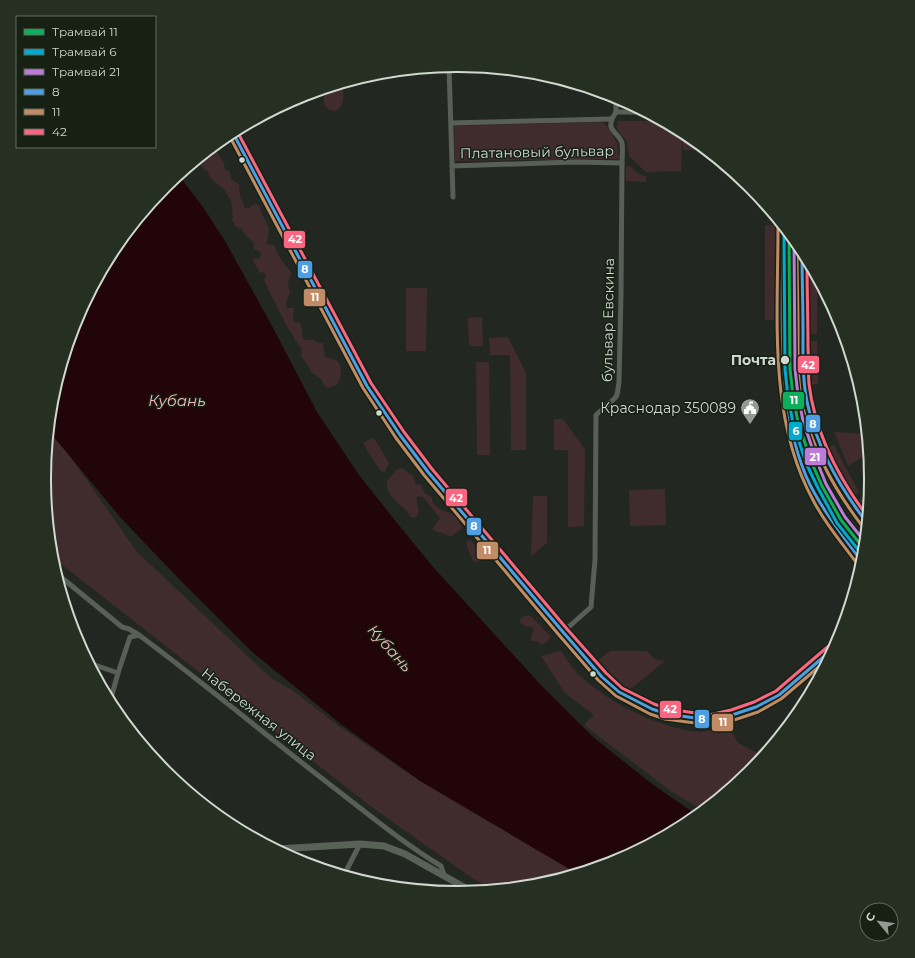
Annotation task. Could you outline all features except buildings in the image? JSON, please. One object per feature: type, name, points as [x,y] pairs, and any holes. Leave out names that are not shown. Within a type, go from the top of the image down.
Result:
[{"type":"main road","points":[[236,139],[367,386],[380,406],[428,472],[602,677],[628,698],[652,709],[667,714],[710,720],[756,707],[779,695],[823,658]]},
{"type":"main road","points":[[783,236],[783,369],[792,431],[802,464],[817,496],[831,520],[857,555]]},
{"type":"main road","points":[[783,254],[795,253]]},
{"type":"main road","points":[[802,264],[804,379],[808,409],[820,445],[836,479],[850,504],[862,518]]},
{"type":"main road","points":[[288,848],[360,844],[384,846],[405,854],[462,886]]},
{"type":"street","points":[[449,72],[453,197]]},
{"type":"street","points":[[451,123],[611,119],[616,112],[616,104]]},
{"type":"street","points":[[616,112],[633,112]]},
{"type":"street","name":"бульвар Евскина","points":[[563,632],[591,607],[595,560],[596,415],[615,398],[617,395],[619,382],[622,142],[612,130],[611,119]]},
{"type":"street","name":"Платановый бульвар","points":[[452,166],[575,162],[622,163]]},
{"type":"street","name":"Набережная улица","points":[[64,580],[122,627],[139,635],[204,684],[388,830],[425,857],[441,866],[444,875]]},
{"type":"street","points":[[122,627],[130,637]]},
{"type":"street","points":[[130,637],[139,635]]},
{"type":"street","points":[[112,693],[130,637]]},
{"type":"street","points":[[96,666],[118,673]]},
{"type":"street","points":[[346,870],[360,844]]},
{"type":"shaded area","points":[[343,89],[343,99],[339,109],[335,111],[329,110],[324,104],[324,95]]},
{"type":"shaded area","points":[[618,121],[650,121],[683,141],[681,171],[646,172],[629,156],[627,142],[616,127]]},
{"type":"shaded area","points":[[602,122],[607,126],[617,143],[619,159],[455,161],[454,126]]},
{"type":"shaded area","points":[[683,142],[684,142],[695,150],[683,150]]},
{"type":"shaded area","points":[[217,152],[224,163],[225,170],[229,171],[232,180],[239,184],[240,195],[245,208],[249,208],[252,205],[260,206],[261,212],[269,228],[267,244],[274,245],[278,255],[292,274],[288,282],[290,291],[286,304],[287,308],[294,308],[293,320],[296,323],[299,321],[303,339],[323,343],[325,357],[334,359],[339,363],[341,373],[339,381],[335,386],[326,388],[320,378],[312,373],[301,355],[301,347],[295,341],[264,280],[266,274],[264,272],[260,273],[253,261],[255,258],[259,259],[261,255],[260,252],[254,249],[254,242],[246,236],[241,228],[236,227],[232,219],[231,200],[224,189],[211,179],[208,172],[200,164]]},
{"type":"shaded area","points":[[626,166],[630,166],[639,174],[646,176],[646,182],[626,181]]},
{"type":"shaded area","points":[[765,225],[774,225],[776,227],[775,320],[765,320]]},
{"type":"shaded area","points":[[809,274],[817,289],[817,334],[809,334]]},
{"type":"shaded area","points":[[406,288],[427,288],[426,351],[406,351]]},
{"type":"shaded area","points":[[482,317],[483,346],[469,346],[468,318]]},
{"type":"shaded area","points":[[508,337],[526,373],[526,450],[511,450],[510,355],[490,355],[489,338]]},
{"type":"shaded area","points":[[809,341],[817,341],[818,384],[810,385]]},
{"type":"shaded area","points":[[476,362],[489,362],[490,455],[477,455]]},
{"type":"shaded area","points":[[554,419],[563,419],[585,450],[584,526],[568,527],[568,450],[554,450]]},
{"type":"shaded area","points":[[54,432],[137,552],[271,678],[292,690],[336,724],[405,771],[474,813],[519,837],[571,869],[537,878],[484,885],[369,805],[60,563],[54,532],[52,506],[51,479]]},
{"type":"shaded area","points":[[834,432],[862,434],[863,457],[848,466]]},
{"type":"shaded area","points":[[372,438],[376,441],[389,463],[385,472],[381,471],[363,443]]},
{"type":"shaded area","points":[[834,445],[859,493],[852,495],[839,476],[825,448]]},
{"type":"shaded area","points":[[402,468],[413,476],[417,485],[421,484],[425,493],[432,498],[432,502],[434,504],[456,517],[462,528],[452,536],[448,536],[432,529],[440,518],[423,497],[418,496],[416,498],[419,512],[416,517],[411,517],[408,512],[392,497],[387,487],[387,481],[397,469]]},
{"type":"shaded area","points":[[665,489],[666,525],[630,526],[629,490]]},
{"type":"shaded area","points":[[533,496],[547,496],[547,543],[531,556]]},
{"type":"shaded area","points":[[861,498],[863,501],[863,511],[856,502]]},
{"type":"shaded area","points":[[470,539],[482,555],[483,560],[479,562],[473,561],[467,547],[467,542]]},
{"type":"shaded area","points":[[527,615],[532,617],[551,637],[541,645],[538,641],[532,641],[531,637],[534,630],[532,627],[524,626],[520,622],[521,618]]},
{"type":"shaded area","points":[[561,651],[575,671],[589,683],[602,693],[630,710],[661,723],[692,731],[706,731],[729,727],[738,743],[757,753],[726,785],[697,807],[672,792],[584,725],[594,715],[565,693],[541,656]]},
{"type":"shaded area","points":[[610,651],[647,651],[654,659],[665,661],[628,691],[613,680],[596,662]]},
{"type":"water","name":"Кубань","points":[[182,180],[203,207],[225,241],[317,412],[359,475],[393,518],[434,568],[540,684],[593,737],[652,784],[691,811],[661,831],[637,844],[613,855],[570,870],[420,781],[342,725],[251,651],[120,517],[53,436],[54,426],[65,374],[82,323],[93,299],[105,276],[135,232],[152,211]]},
{"type":"tram line","name":"6","points":[[784,238],[785,369],[793,423],[806,463],[818,488],[837,523],[858,549]]},
{"type":"tram line","name":"11","points":[[789,245],[790,369],[798,422],[811,461],[822,486],[841,520],[859,543]]},
{"type":"tram line","name":"21","points":[[794,252],[795,369],[803,421],[826,484],[845,517],[860,536]]},
{"type":"transit line","name":"42","points":[[240,136],[371,383],[404,432],[432,469],[567,629],[606,673],[622,688],[654,704],[668,709],[709,715],[731,710],[754,702],[776,691],[828,647]]},
{"type":"transit line","name":"8","points":[[236,139],[367,386],[400,435],[428,472],[602,677],[619,692],[652,709],[667,714],[709,720],[732,715],[756,707],[779,695],[823,658]]},
{"type":"transit line","name":"11","points":[[232,141],[363,388],[396,438],[424,475],[598,680],[616,696],[650,714],[665,719],[710,725],[734,720],[758,712],[781,699],[817,668]]},
{"type":"transit line","name":"11","points":[[778,229],[777,332],[782,402],[789,436],[799,468],[813,500],[829,526],[855,561]]},
{"type":"transit line","name":"8","points":[[783,236],[783,353],[789,417],[796,447],[806,476],[818,499],[857,555]]},
{"type":"transit line","name":"42","points":[[788,243],[788,355],[794,416],[801,446],[816,485],[835,516],[858,548]]},
{"type":"transit line","name":"11","points":[[797,256],[798,371],[804,412],[820,458],[835,487],[862,525]]},
{"type":"transit line","name":"8","points":[[802,264],[803,370],[809,410],[813,426],[832,470],[848,497],[862,516]]},
{"type":"transit line","name":"42","points":[[807,272],[809,384],[812,402],[822,437],[829,454],[837,470],[863,510]]},
{"type":"place","name":"Почта","points":[[785,360]]},
{"type":"place","name":"Краснодар 350089","points":[[750,425]]}]
